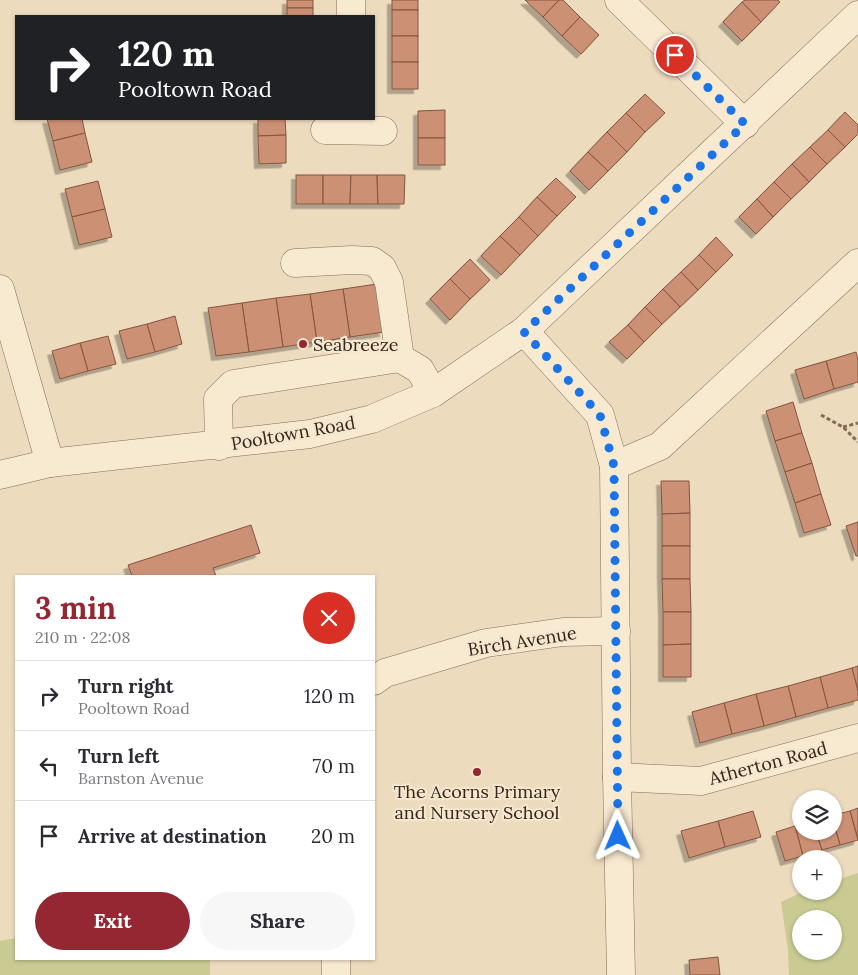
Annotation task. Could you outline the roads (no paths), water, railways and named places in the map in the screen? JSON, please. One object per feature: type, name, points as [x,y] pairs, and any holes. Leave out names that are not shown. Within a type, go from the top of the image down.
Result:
[{"type":"street","points":[[351,0],[351,15]]},
{"type":"street","points":[[619,0],[745,124]]},
{"type":"street","name":"Pooltown Road","points":[[0,476],[50,463],[220,446],[310,434],[372,420],[433,393],[524,332],[858,15]]},
{"type":"street","points":[[343,127],[383,131]]},
{"type":"street","points":[[295,263],[352,260],[372,261],[382,268],[389,282],[400,358]]},
{"type":"street","points":[[614,466],[660,446],[858,263]]},
{"type":"street","points":[[0,289],[50,463]]},
{"type":"street","points":[[524,332],[600,415],[614,466],[621,975]]},
{"type":"street","points":[[220,446],[218,400],[233,384],[400,358],[420,370],[433,393]]},
{"type":"street","name":"Birch Avenue","points":[[375,680],[385,673],[486,643],[563,632],[616,631]]},
{"type":"street","name":"Atherton Road","points":[[617,777],[701,781],[858,738]]},
{"type":"street","points":[[336,960],[336,975]]},
{"type":"place","name":"Seabreeze","points":[[303,344]]},
{"type":"place","name":"The Acorns Primary and Nursery School","points":[[477,772]]}]
